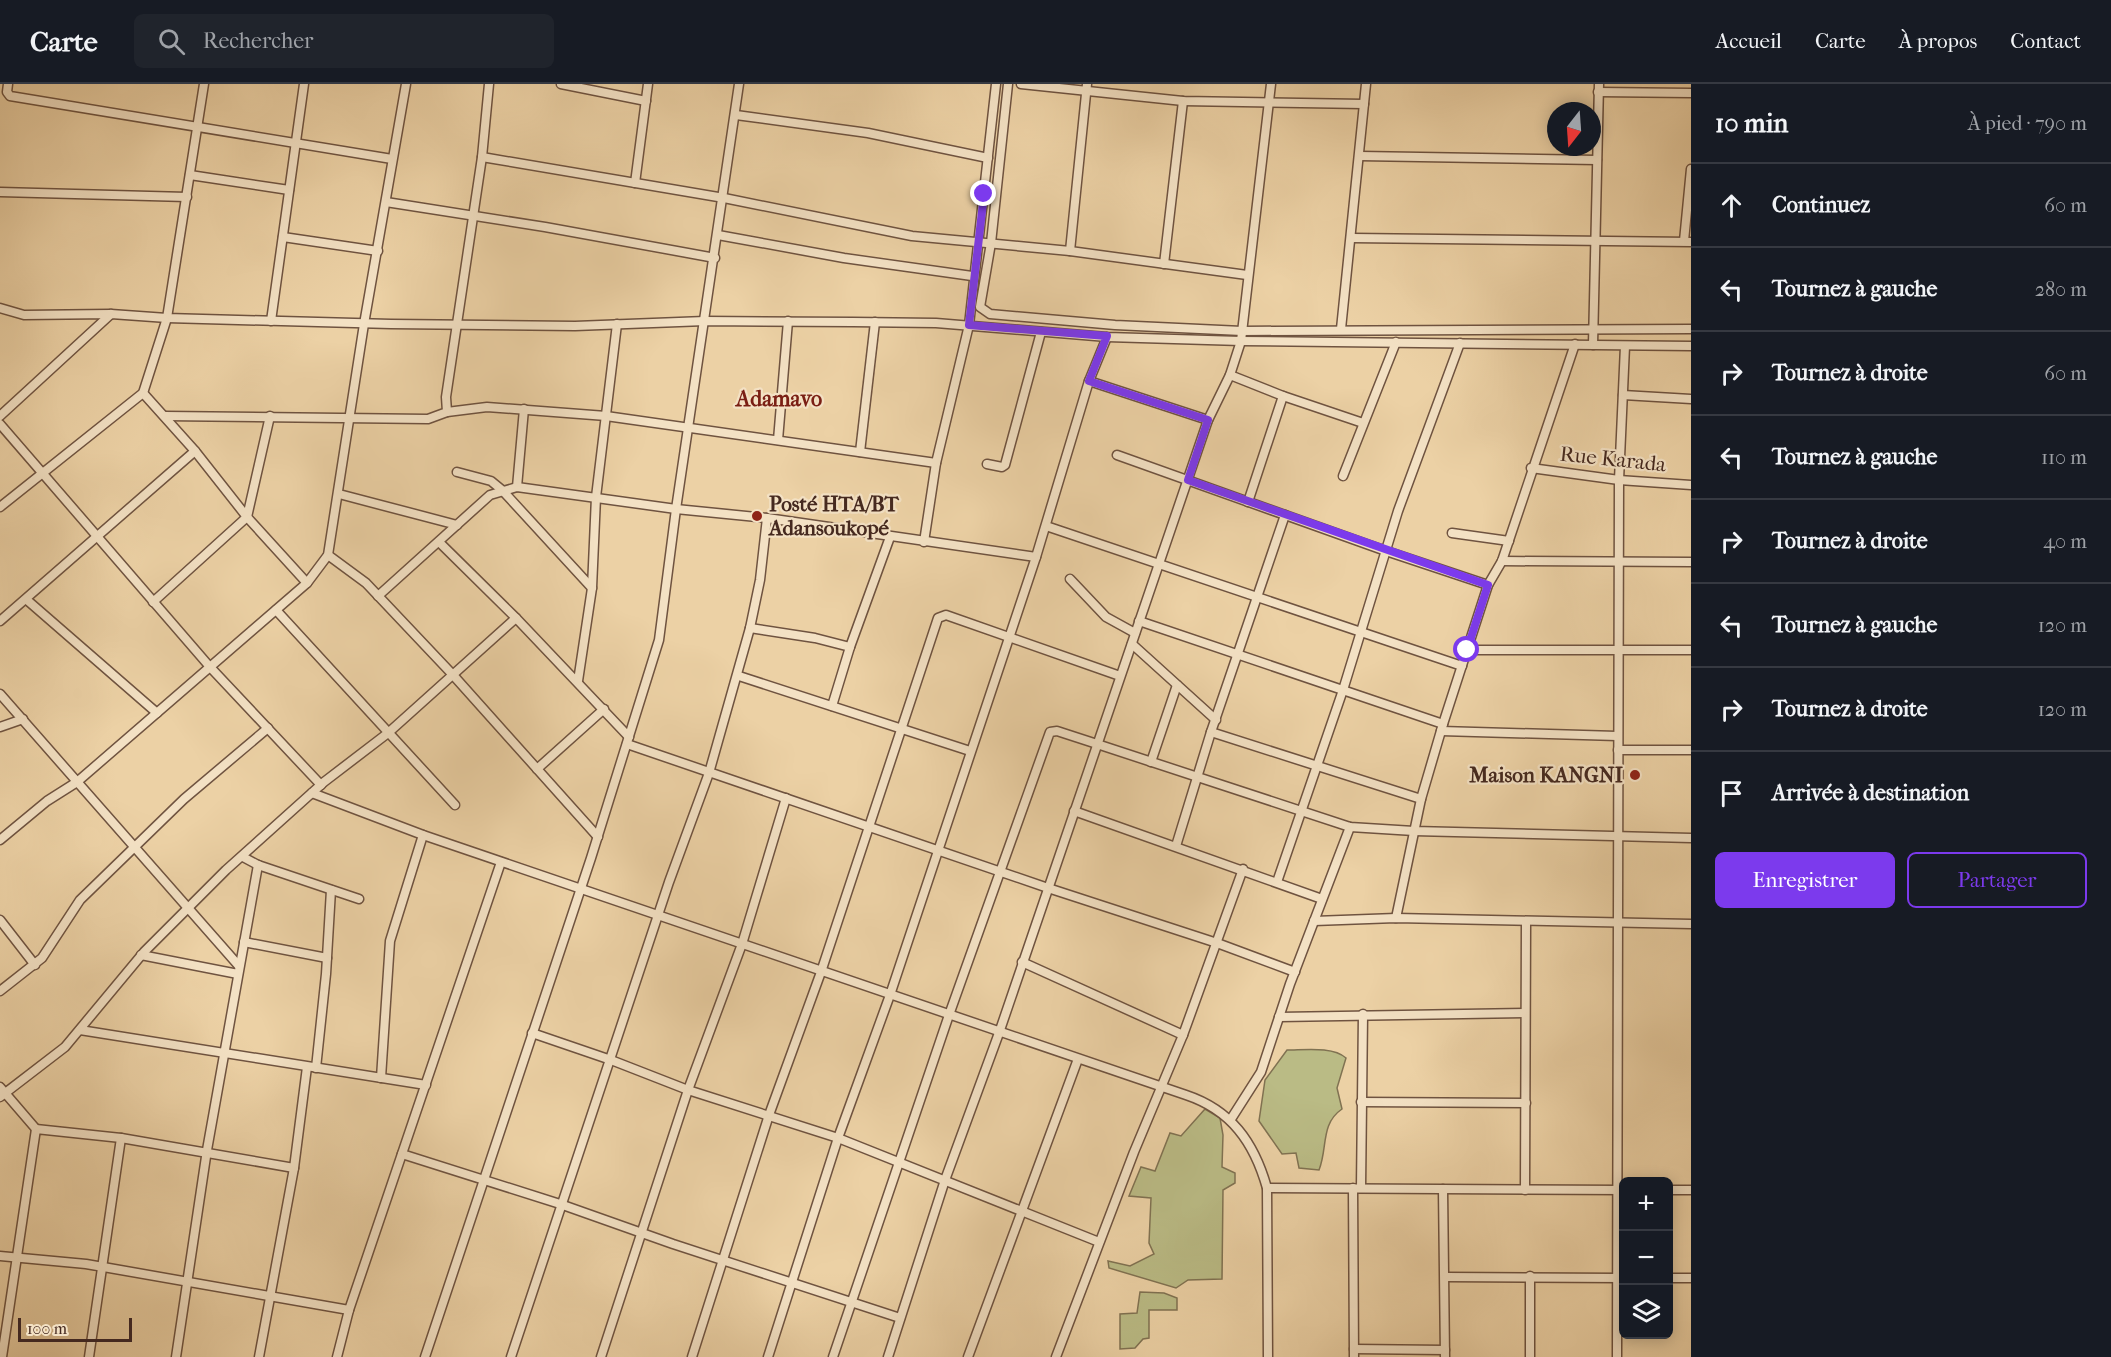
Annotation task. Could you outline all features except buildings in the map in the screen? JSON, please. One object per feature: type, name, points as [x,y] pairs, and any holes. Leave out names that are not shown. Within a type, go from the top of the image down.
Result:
[{"type":"street","points":[[8,84],[7,92],[10,96],[392,159]]},
{"type":"street","points":[[0,507],[41,472],[143,393],[167,318],[204,84]]},
{"type":"street","points":[[271,321],[304,84]]},
{"type":"street","points":[[0,840],[47,801],[77,782],[276,610],[307,583],[328,555],[364,324],[406,84]]},
{"type":"street","points":[[447,412],[446,397],[459,326],[482,157],[489,84]]},
{"type":"street","points":[[561,84],[646,101]]},
{"type":"street","points":[[636,183],[648,84]]},
{"type":"street","points":[[425,1357],[579,888],[598,837],[659,640],[676,509],[724,198],[739,84]]},
{"type":"street","points":[[924,542],[936,463],[969,325],[972,276],[996,84]]},
{"type":"street","points":[[1008,84],[991,243],[980,307],[990,314],[1115,325],[1242,331],[1341,328],[1691,329]]},
{"type":"street","points":[[1021,84],[1087,87],[1183,101],[1364,104]]},
{"type":"street","points":[[888,1357],[945,1180],[999,1033],[1208,420],[1230,375],[1241,341],[1247,274],[1271,84]]},
{"type":"street","points":[[1341,328],[1366,84]]},
{"type":"street","points":[[1070,251],[1087,87]]},
{"type":"street","points":[[1593,345],[1599,88],[1691,93]]},
{"type":"street","points":[[1164,264],[1183,101]]},
{"type":"street","points":[[736,115],[868,133],[988,158]]},
{"type":"street","points":[[1360,156],[1597,160]]},
{"type":"street","points":[[482,157],[724,198],[912,236],[1070,251],[1247,274]]},
{"type":"street","points":[[1352,238],[1688,241],[1691,169]]},
{"type":"street","points":[[190,175],[289,190]]},
{"type":"street","points":[[0,192],[187,197]]},
{"type":"street","points":[[386,202],[715,258]]},
{"type":"street","points":[[718,235],[844,258],[972,276]]},
{"type":"street","points":[[283,237],[378,251]]},
{"type":"street","points":[[0,308],[24,315],[111,314],[364,324],[459,326],[705,321],[875,322],[969,325],[1107,336],[1241,341],[1691,346]]},
{"type":"street","points":[[0,417],[111,314]]},
{"type":"street","points":[[778,440],[788,321]]},
{"type":"street","points":[[860,452],[875,322]]},
{"type":"street","points":[[578,681],[592,588],[596,497],[617,324]]},
{"type":"street","points":[[987,464],[1002,467],[1005,465],[1041,332]]},
{"type":"street","points":[[768,1357],[838,1138],[890,995],[1036,557],[1089,381],[1107,336]]},
{"type":"street","points":[[1343,476],[1396,342]]},
{"type":"street","points":[[1277,882],[1343,690],[1398,511],[1460,343]]},
{"type":"street","points":[[1396,918],[1421,800],[1442,728],[1488,585],[1502,561],[1531,468],[1575,344]]},
{"type":"street","points":[[1620,1177],[1617,923],[1618,560],[1625,346]]},
{"type":"street","points":[[1230,375],[1363,423]]},
{"type":"street","points":[[1089,381],[1208,420]]},
{"type":"street","points":[[143,393],[165,416],[247,517],[307,583]]},
{"type":"street","points":[[1623,395],[1691,399]]},
{"type":"street","points":[[1248,502],[1283,396]]},
{"type":"street","points":[[165,416],[428,419],[468,407],[524,409],[688,426],[936,463]]},
{"type":"street","points":[[517,487],[524,409]]},
{"type":"street","points":[[153,602],[247,517],[270,416]]},
{"type":"street","points":[[0,424],[210,667],[321,785]]},
{"type":"street","points":[[0,621],[27,600],[195,452]]},
{"type":"street","points":[[1117,455],[1488,585]]},
{"type":"street","name":"Rue Karada","points":[[1531,468],[1619,480],[1691,485]]},
{"type":"street","points":[[457,472],[491,481],[502,489],[592,588]]},
{"type":"street","points":[[378,596],[490,495],[502,489],[517,487],[676,509],[767,518],[1036,557]]},
{"type":"street","points":[[339,494],[457,525]]},
{"type":"street","points":[[1176,846],[1211,732],[1285,515]]},
{"type":"street","points":[[511,1357],[658,915],[709,773],[739,676],[750,628],[767,518]]},
{"type":"street","points":[[1046,526],[1462,666]]},
{"type":"street","points":[[1452,533],[1509,541]]},
{"type":"street","points":[[832,706],[850,646],[890,537]]},
{"type":"street","points":[[439,542],[578,681],[628,740],[709,773],[1217,943],[1295,972]]},
{"type":"street","points":[[328,555],[378,596],[453,675],[598,837]]},
{"type":"street","points":[[1502,561],[1691,562]]},
{"type":"street","points":[[1070,579],[1106,617],[1135,633]]},
{"type":"street","points":[[27,600],[157,713]]},
{"type":"street","points":[[276,610],[455,805]]},
{"type":"street","points":[[692,1357],[770,1115],[821,972],[939,616],[946,615],[1010,636],[1120,676]]},
{"type":"street","points":[[294,1168],[121,1138],[36,1129],[2,1092],[65,1047],[141,955],[312,793],[388,733],[516,618]]},
{"type":"street","points":[[1139,621],[1343,690],[1442,728],[1617,736]]},
{"type":"street","points":[[750,628],[850,646]]},
{"type":"street","points":[[1131,644],[1216,720]]},
{"type":"street","points":[[1467,650],[1691,650]]},
{"type":"street","points":[[739,676],[970,751]]},
{"type":"street","points":[[1151,762],[1177,685]]},
{"type":"street","points":[[0,694],[189,908],[239,970]]},
{"type":"street","points":[[537,769],[604,709]]},
{"type":"street","points":[[0,727],[23,719]]},
{"type":"street","points":[[0,990],[35,965],[80,900],[184,799],[268,728]]},
{"type":"street","points":[[833,1357],[1048,735],[1057,731],[1300,813],[1350,827],[1414,831],[1691,838]]},
{"type":"street","points":[[1211,732],[1318,764],[1421,800]]},
{"type":"street","points":[[1618,750],[1691,750]]},
{"type":"street","points":[[312,793],[501,862],[1207,1102],[1231,1119],[1257,1159],[1267,1188],[1268,1357]]},
{"type":"street","points":[[602,1357],[688,1090],[742,944],[786,798]]},
{"type":"street","points":[[1074,812],[1243,869],[1322,899]]},
{"type":"street","points":[[1231,1119],[1261,1072],[1295,972],[1350,827]]},
{"type":"street","points":[[381,1078],[390,941],[423,835]]},
{"type":"street","points":[[243,857],[258,865],[358,899]]},
{"type":"street","points":[[337,1357],[349,1310],[501,862]]},
{"type":"street","points":[[176,1357],[206,1153],[258,865]]},
{"type":"street","points":[[1056,1357],[1099,1242],[1183,1035],[1243,869]]},
{"type":"street","points":[[259,1357],[311,1068],[327,958],[331,890]]},
{"type":"street","points":[[1314,921],[1396,918],[1526,923],[1691,924]]},
{"type":"street","points":[[0,920],[35,965]]},
{"type":"street","points":[[1525,1190],[1526,923]]},
{"type":"street","points":[[244,942],[327,958]]},
{"type":"street","points":[[141,955],[239,970]]},
{"type":"street","points":[[1022,962],[1183,1035]]},
{"type":"street","points":[[1279,1017],[1525,1013]]},
{"type":"street","points":[[1363,1014],[1354,1353],[1445,1353],[1446,1277],[1443,1189]]},
{"type":"street","points":[[80,1030],[426,1085]]},
{"type":"street","points":[[532,1034],[611,1060],[688,1090],[838,1138],[1024,1210],[1099,1242]]},
{"type":"street","points":[[968,1357],[1078,1059]]},
{"type":"street","points":[[1361,1102],[1526,1102]]},
{"type":"street","points":[[2,1357],[36,1129]]},
{"type":"street","points":[[89,1357],[121,1138]]},
{"type":"street","points":[[402,1154],[562,1204],[900,1318]]},
{"type":"street","points":[[1267,1188],[1619,1190]]},
{"type":"street","points":[[1673,1190],[1691,1190]]},
{"type":"street","points":[[0,1256],[102,1267],[349,1310]]},
{"type":"street","points":[[1530,1276],[1530,1357]]},
{"type":"street","points":[[1446,1277],[1619,1278]]},
{"type":"street","points":[[1673,1278],[1691,1278]]},
{"type":"street","points":[[1617,1357],[1621,1285]]},
{"type":"green space","points":[[1287,1050],[1326,1050],[1346,1058],[1337,1088],[1342,1109],[1335,1115],[1327,1129],[1319,1170],[1299,1168],[1296,1153],[1282,1154],[1259,1121],[1265,1080]]},
{"type":"green space","points":[[1205,1109],[1220,1118],[1223,1135],[1222,1167],[1235,1173],[1235,1183],[1223,1190],[1222,1279],[1188,1280],[1176,1288],[1109,1268],[1108,1261],[1130,1266],[1154,1254],[1149,1243],[1151,1198],[1129,1196],[1141,1167],[1155,1171],[1170,1133],[1181,1136]]},
{"type":"green space","points":[[1140,1292],[1164,1293],[1177,1298],[1177,1310],[1149,1310],[1149,1338],[1143,1339],[1135,1348],[1120,1349],[1120,1314],[1137,1313]]},
{"type":"place","name":"Posté HTA/BT Adansoukopé","points":[[757,516]]},
{"type":"place","name":"Maison KANGNI","points":[[1635,775]]},
{"type":"district","name":"Adamavo","points":[[779,399]]},
{"type":"route","points":[[984,194],[972,276],[969,325],[1107,336],[1089,381],[1208,420],[1188,480],[1488,585],[1467,650]]}]
